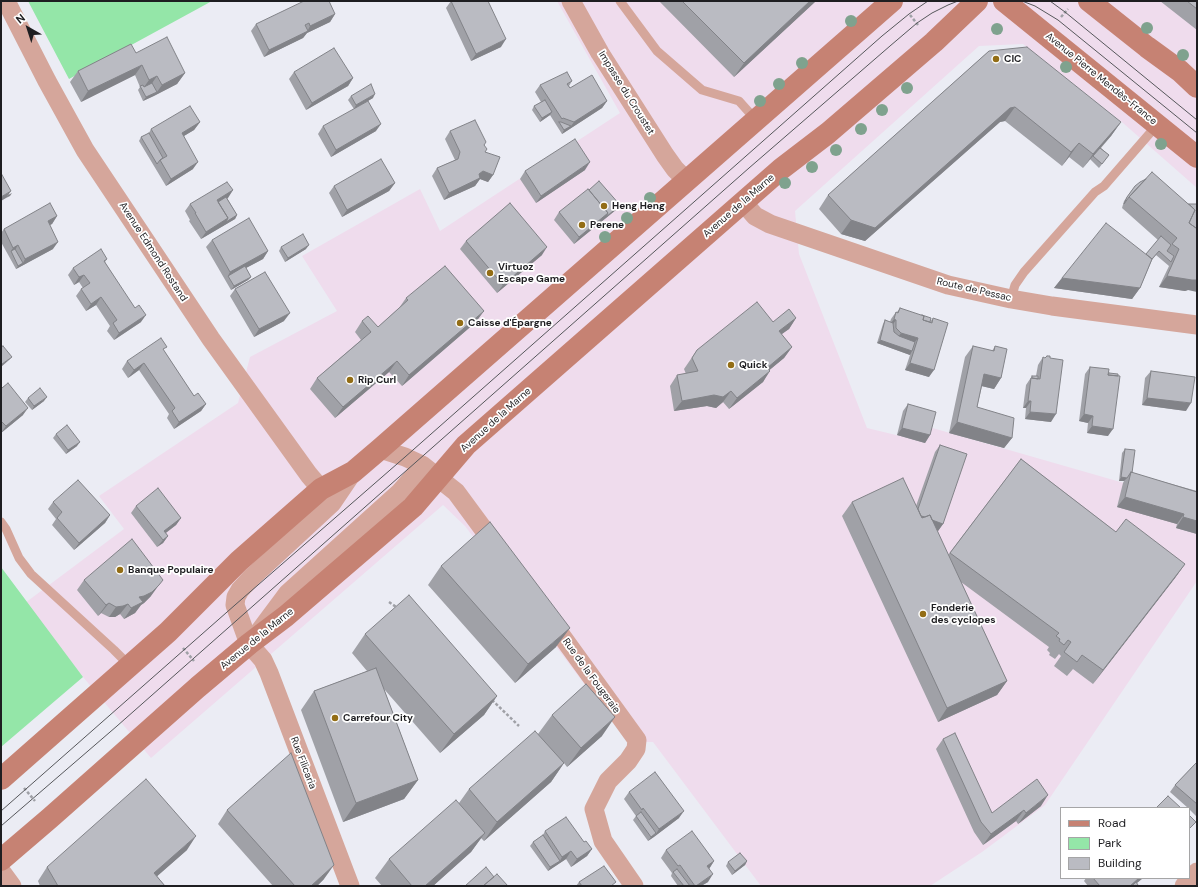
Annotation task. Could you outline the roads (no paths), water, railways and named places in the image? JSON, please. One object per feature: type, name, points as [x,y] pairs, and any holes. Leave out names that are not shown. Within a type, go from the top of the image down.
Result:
[{"type":"main road","points":[[5,775],[168,632],[239,560],[321,489],[353,472],[380,449],[892,1]]},
{"type":"main road","name":"Avenue de la Marne","points":[[1,860],[209,677],[286,616],[413,507],[430,471],[466,445],[781,169],[828,133],[888,82],[934,42],[977,1]]},
{"type":"main road","name":"Avenue Pierre Mendès-France","points":[[1004,1],[1197,157]]},
{"type":"main road","points":[[1089,1],[1197,87]]},
{"type":"street","name":"Avenue Edmond Rostand","points":[[6,1],[47,81],[85,150],[211,339],[309,475],[321,489]]},
{"type":"street","name":"Impasse du Croustet","points":[[572,1],[600,53],[665,155],[686,181]]},
{"type":"street","name":"Route de Pessac","points":[[743,202],[758,218],[780,228],[948,285],[1011,299],[1052,306],[1197,325]]},
{"type":"street","points":[[380,449],[405,457],[430,471],[456,492],[508,561]]},
{"type":"street","points":[[249,644],[234,605],[240,590],[252,577],[332,503],[353,472]]},
{"type":"street","name":"Rue de la Fougeraie","points":[[540,606],[637,740],[636,749],[628,761],[608,781],[594,810],[603,841],[634,886]]},
{"type":"street","name":"Rue Filicaria","points":[[249,644],[263,660],[350,886]]},
{"type":"street","points":[[1,871],[12,886]]},
{"type":"street","points":[[1184,886],[1197,872]]},
{"type":"lane","points":[[620,1],[657,51],[702,90],[738,101],[756,120]]},
{"type":"lane","points":[[1011,299],[1015,285],[1024,272],[1095,192],[1104,186],[1157,125]]},
{"type":"lane","points":[[1,522],[6,529],[19,558],[31,574],[130,666]]},
{"type":"tram line","points":[[1,811],[882,36],[928,1]]},
{"type":"tram line","points":[[1,826],[117,726],[749,168],[890,46],[917,23],[932,13],[958,1]]},
{"type":"tram line","points":[[1022,1],[1035,6],[1058,20],[1197,133]]},
{"type":"tram line","points":[[1050,1],[1197,120]]},
{"type":"place","name":"CIC","points":[[996,59]]},
{"type":"place","name":"Heng Heng","points":[[604,206]]},
{"type":"place","name":"Perene","points":[[582,225]]},
{"type":"place","name":"Virtuoz Escape Game","points":[[490,273]]},
{"type":"place","name":"Caisse d'Épargne","points":[[460,323]]},
{"type":"place","name":"Quick","points":[[731,365]]},
{"type":"place","name":"Rip Curl","points":[[350,380]]},
{"type":"place","name":"Banque Populaire","points":[[120,570]]},
{"type":"place","name":"Fonderie des cyclopes","points":[[923,614]]},
{"type":"place","name":"Carrefour City","points":[[335,718]]}]
